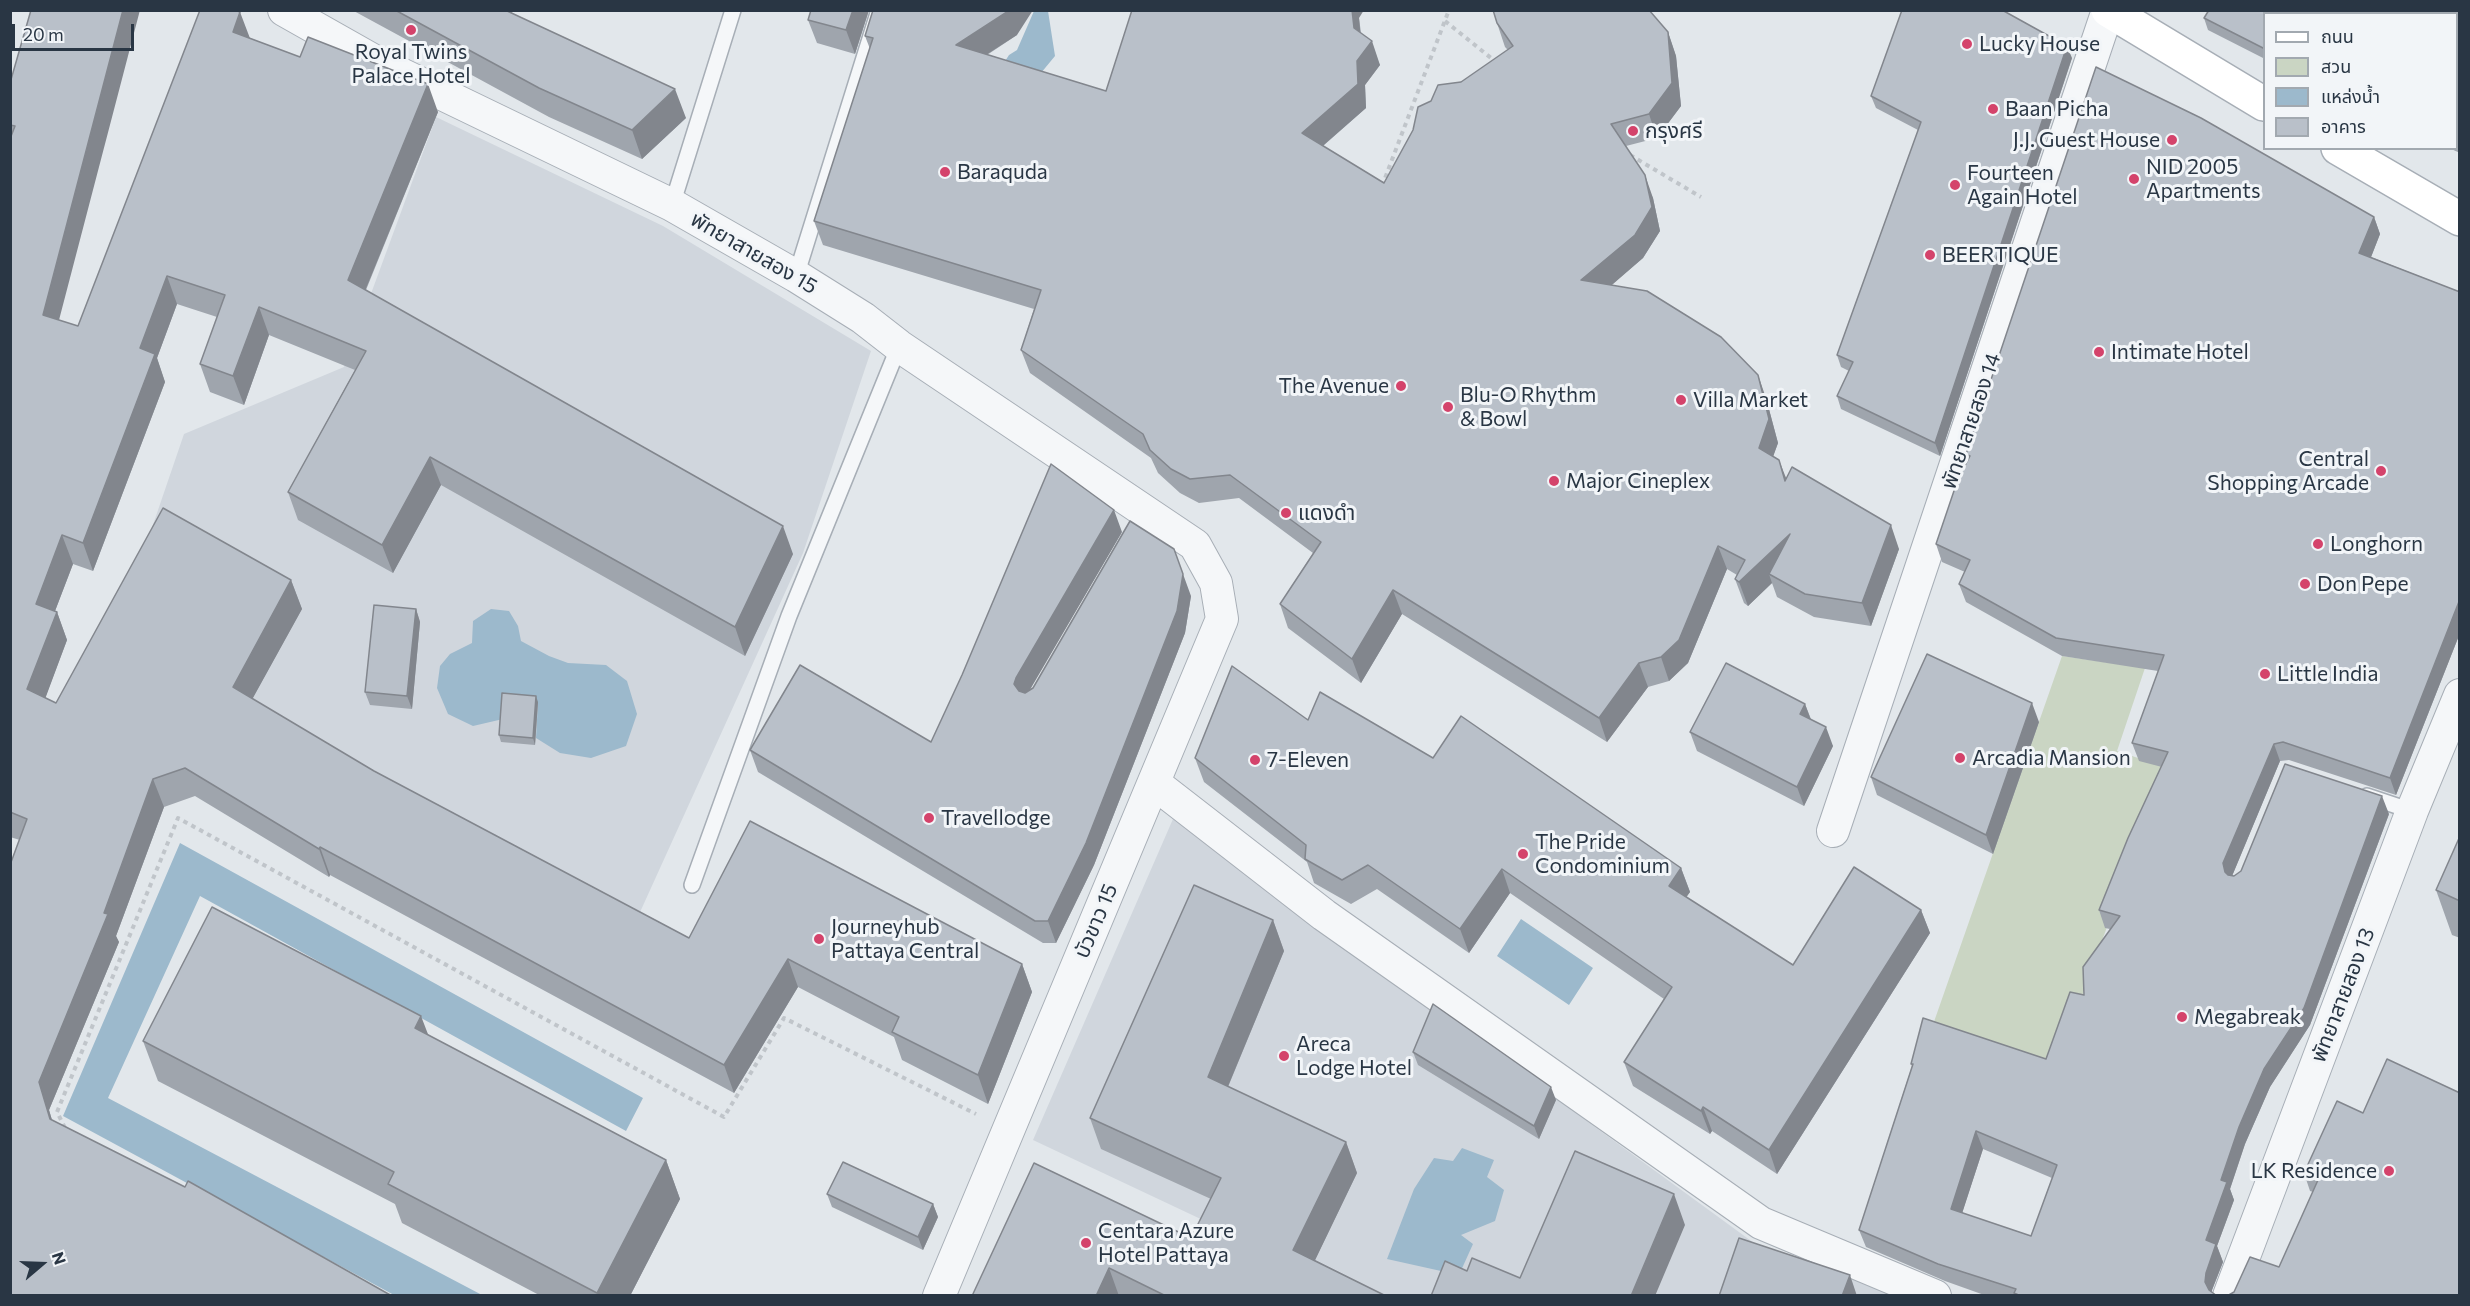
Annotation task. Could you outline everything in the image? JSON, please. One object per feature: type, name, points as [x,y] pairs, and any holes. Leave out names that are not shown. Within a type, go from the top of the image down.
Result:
[{"type":"main road","points":[[2108,11],[2263,103]]},
{"type":"main road","points":[[2341,150],[2460,219]]},
{"type":"street","name":"พัทยาสายสอง 15","points":[[284,10],[376,62],[672,205],[796,276],[863,318],[899,346],[1142,517],[1195,545]]},
{"type":"street","name":"พัทยาสายสอง 14","points":[[1833,831],[2108,11]]},
{"type":"street","name":"บัวขาว 15","points":[[939,1296],[1222,619],[1216,583],[1195,545]]},
{"type":"street","name":"พัทยาสายสอง 13","points":[[2229,1296],[2412,811],[2460,695]]},
{"type":"street","points":[[1154,783],[1324,915],[1761,1223],[1935,1296]]},
{"type":"lane","points":[[672,205],[733,10]]},
{"type":"lane","points":[[796,276],[879,10]]},
{"type":"lane","points":[[692,885],[789,616],[899,346]]},
{"type":"lane","points":[[2349,790],[2412,811]]},
{"type":"path","points":[[1382,187],[1449,10]]},
{"type":"path","points":[[1445,21],[1498,64]]},
{"type":"path","points":[[1619,149],[1701,197]]},
{"type":"path","points":[[68,1135],[57,1112],[178,818],[724,1117],[784,1018],[1009,1130]]},
{"type":"shaded area","points":[[436,117],[663,226],[871,351],[803,553],[636,921],[116,633],[184,434],[344,367]]},
{"type":"shaded area","name":"Areca Lodge Hotel","points":[[1173,819],[1754,1243],[1896,1295],[1362,1295],[1033,1140]]},
{"type":"green space","points":[[2062,656],[2145,668],[2117,751],[2165,767],[2053,1076],[1929,1036]]},
{"type":"water","points":[[1034,11],[1048,11],[1055,56],[1036,79],[1002,66],[1009,55],[1017,50]]},
{"type":"water","points":[[491,609],[509,611],[518,626],[521,641],[549,656],[568,663],[606,665],[627,681],[637,714],[626,746],[591,758],[560,753],[536,738],[538,702],[503,719],[473,726],[448,714],[437,688],[440,666],[450,654],[472,643],[473,621]]},
{"type":"water","points":[[180,843],[643,1098],[626,1131],[200,896],[108,1098],[482,1295],[394,1295],[63,1116]]},
{"type":"water","points":[[1521,919],[1593,968],[1569,1005],[1497,956]]},
{"type":"water","points":[[1462,1148],[1494,1160],[1487,1177],[1504,1190],[1495,1221],[1461,1235],[1473,1244],[1459,1275],[1387,1259],[1414,1189],[1434,1158],[1453,1161]]},
{"type":"building","points":[[31,10],[123,10],[43,315],[78,326],[200,10],[235,10],[240,12],[233,32],[300,57],[308,37],[428,84],[348,280],[783,526],[735,627],[430,457],[382,545],[288,492],[366,351],[259,307],[233,376],[200,364],[225,295],[167,276],[140,348],[155,354],[83,543],[62,535],[36,604],[57,612],[27,689],[56,703],[163,508],[291,580],[233,687],[374,771],[689,938],[750,821],[1022,964],[978,1075],[892,1032],[899,1017],[788,959],[724,1065],[320,847],[319,849],[185,768],[153,779],[104,913],[108,914],[39,1082],[50,1119],[185,1187],[188,1181],[392,1296],[10,1296],[10,865],[27,819],[10,812],[10,139],[15,126],[10,125],[10,83]]},
{"type":"building","points":[[395,10],[505,10],[675,89],[632,130],[539,88]]},
{"type":"building","points":[[811,10],[853,10],[846,30],[808,20]]},
{"type":"building","name":"The Avenue","points":[[873,10],[1010,10],[956,45],[1106,91],[1132,10],[1352,10],[1354,28],[1372,41],[1357,61],[1358,84],[1302,133],[1384,183],[1413,130],[1418,107],[1431,101],[1438,85],[1461,82],[1513,46],[1497,23],[1493,10],[1649,10],[1668,32],[1672,83],[1649,114],[1611,124],[1645,175],[1652,207],[1635,235],[1581,280],[1647,291],[1721,337],[1758,375],[1769,419],[1759,448],[1779,460],[1785,481],[1792,467],[1891,525],[1862,603],[1805,594],[1769,574],[1790,534],[1739,582],[1735,579],[1745,560],[1718,546],[1679,640],[1661,657],[1639,663],[1599,718],[1393,590],[1352,659],[1280,604],[1321,542],[1230,475],[1190,479],[1171,469],[1150,450],[1143,434],[1021,350],[1041,290],[814,221],[873,38],[865,36]]},
{"type":"building","points":[[1902,10],[2002,10],[2067,46],[1935,443],[1837,396],[1853,362],[1837,355],[1921,122],[1871,96]]},
{"type":"building","points":[[2209,10],[2460,10],[2460,140],[2458,142],[2458,12],[2263,12],[2263,48],[2204,18]]},
{"type":"building","points":[[2096,67],[2201,118],[2374,217],[2359,253],[2460,292],[2460,599],[2390,778],[2283,742],[2274,744],[2223,863],[2228,875],[2234,876],[2241,871],[2285,764],[2382,796],[2304,1008],[2264,1069],[2239,1127],[2221,1180],[2227,1182],[2206,1240],[2216,1244],[2205,1282],[2209,1290],[2217,1296],[2021,1296],[2014,1293],[2016,1289],[1938,1264],[1859,1230],[1913,1064],[1911,1064],[1923,1018],[2046,1059],[2070,992],[2084,995],[2083,967],[2120,916],[2099,910],[2128,838],[2168,752],[2132,743],[2164,655],[2056,638],[1959,584],[1970,560],[1936,544],[1958,479],[1970,456],[1966,454]],"holes":[[[1976,1131],[2057,1165],[2031,1236],[1951,1209]]]},
{"type":"building","points":[[1051,464],[1114,510],[1016,678],[1014,684],[1019,691],[1025,693],[1033,688],[1130,521],[1174,549],[1183,574],[1177,611],[1086,843],[1048,921],[1035,921],[750,750],[800,665],[931,742],[962,675]]},
{"type":"building","points":[[374,605],[416,609],[407,696],[365,692]]},
{"type":"building","name":"Arcadia Mansion","points":[[1927,654],[2032,703],[1986,835],[1871,777]]},
{"type":"building","points":[[1726,663],[1805,704],[1800,714],[1826,727],[1797,787],[1690,732]]},
{"type":"building","points":[[1232,666],[1308,720],[1320,692],[1433,758],[1461,716],[1681,868],[1669,886],[1793,965],[1854,867],[1921,910],[1769,1150],[1703,1107],[1701,1111],[1624,1062],[1672,987],[1502,869],[1460,929],[1368,865],[1342,880],[1305,859],[1306,845],[1195,758]]},
{"type":"building","points":[[502,693],[536,696],[533,738],[499,735]]},
{"type":"building","points":[[2460,836],[2460,901],[2436,890]]},
{"type":"building","points":[[1194,885],[1273,920],[1208,1077],[1346,1142],[1293,1250],[1386,1296],[1164,1296],[1109,1268],[1096,1296],[972,1296],[1034,1163],[1191,1238],[1221,1178],[1090,1118]]},
{"type":"building","points":[[212,907],[421,1016],[415,1028],[666,1160],[597,1293],[388,1184],[394,1172],[143,1041]]},
{"type":"building","points":[[1433,1004],[1551,1087],[1534,1126],[1413,1052]]},
{"type":"building","name":"LK Residence","points":[[2387,1059],[2460,1093],[2459,1296],[2227,1296],[2234,1292],[2250,1257],[2279,1267],[2318,1180],[2304,1173],[2337,1101],[2363,1113]]},
{"type":"building","points":[[1575,1151],[1674,1194],[1631,1296],[1431,1296],[1445,1261],[1467,1271],[1472,1258],[1520,1278]]},
{"type":"building","points":[[843,1162],[933,1204],[918,1237],[827,1194]]},
{"type":"building","points":[[1739,1238],[1850,1275],[1842,1296],[1719,1296]]},
{"type":"place","name":"Royal Twins Palace Hotel","points":[[411,30]]},
{"type":"place","name":"Lucky House","points":[[1967,44]]},
{"type":"place","name":"Baan Picha","points":[[1993,109]]},
{"type":"place","name":"กรุงศรี","points":[[1633,131]]},
{"type":"place","name":"J.J. Guest House","points":[[2172,140]]},
{"type":"place","name":"Baraquda","points":[[945,172]]},
{"type":"place","name":"NID 2005 Apartments","points":[[2134,179]]},
{"type":"place","name":"Fourteen Again Hotel","points":[[1955,185]]},
{"type":"place","name":"BEERTIQUE","points":[[1930,255]]},
{"type":"place","name":"Intimate Hotel","points":[[2099,352]]},
{"type":"place","name":"The Avenue","points":[[1401,386]]},
{"type":"place","name":"Villa Market","points":[[1681,400]]},
{"type":"place","name":"Blu-O Rhythm & Bowl","points":[[1448,407]]},
{"type":"place","name":"Central Shopping Arcade","points":[[2381,471]]},
{"type":"place","name":"Major Cineplex","points":[[1554,481]]},
{"type":"place","name":"แดงดำ","points":[[1286,513]]},
{"type":"place","name":"Longhorn","points":[[2318,544]]},
{"type":"place","name":"Don Pepe","points":[[2305,584]]},
{"type":"place","name":"Little India","points":[[2265,674]]},
{"type":"place","name":"Arcadia Mansion","points":[[1960,758]]},
{"type":"place","name":"7-Eleven","points":[[1255,760]]},
{"type":"place","name":"Travellodge","points":[[929,818]]},
{"type":"place","name":"The Pride Condominium","points":[[1523,854]]},
{"type":"place","name":"Journeyhub Pattaya Central","points":[[819,939]]},
{"type":"place","name":"Megabreak","points":[[2182,1017]]},
{"type":"place","name":"Areca Lodge Hotel","points":[[1284,1056]]},
{"type":"place","name":"LK Residence","points":[[2389,1171]]},
{"type":"place","name":"Centara Azure Hotel Pattaya","points":[[1086,1243]]}]
